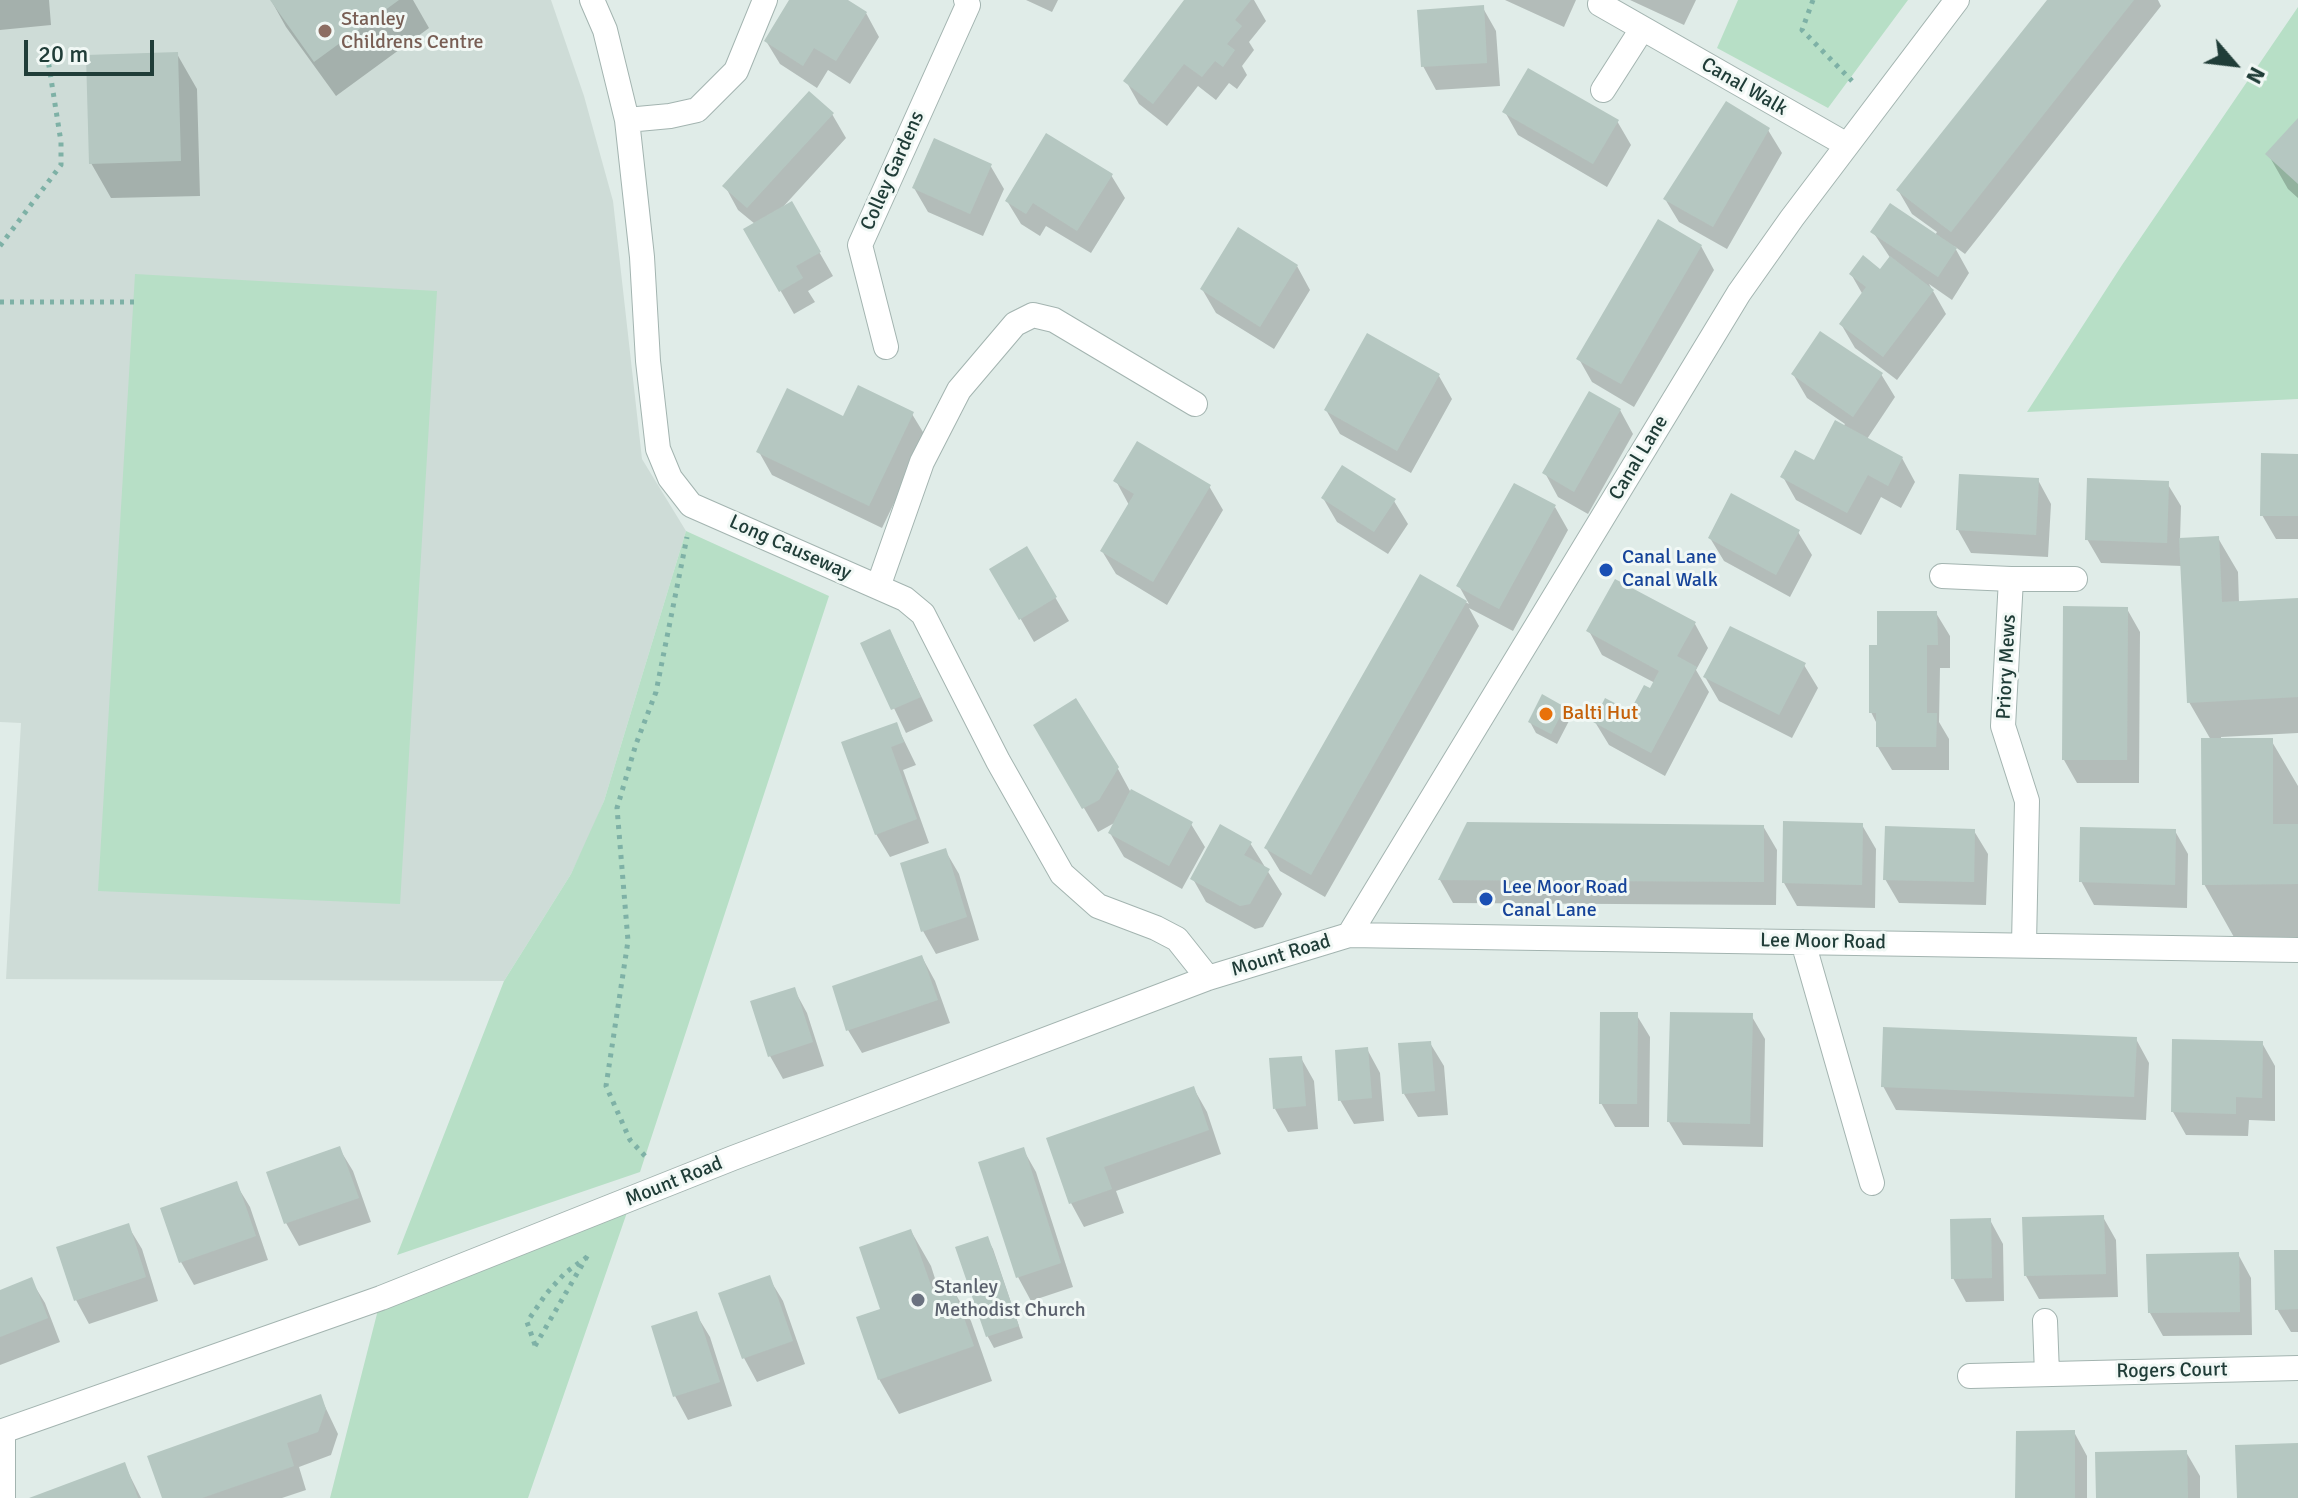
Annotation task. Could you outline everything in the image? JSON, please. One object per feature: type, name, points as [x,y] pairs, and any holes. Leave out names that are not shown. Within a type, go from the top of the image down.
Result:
[{"type":"street","points":[[592,0],[605,30],[627,120],[658,449],[670,478],[691,505]]},
{"type":"street","points":[[627,120],[697,110],[736,71],[765,0]]},
{"type":"street","name":"Colley Gardens","points":[[886,347],[860,245],[968,5],[966,0]]},
{"type":"street","name":"Canal Lane","points":[[1349,935],[1739,293],[1877,103],[1957,0]]},
{"type":"street","name":"Canal Walk","points":[[1600,4],[1847,145]]},
{"type":"street","points":[[1603,90],[1642,29]]},
{"type":"street","points":[[878,587],[922,462],[959,390],[1015,324],[1033,315],[1054,320],[1195,404]]},
{"type":"street","name":"Long Causeway","points":[[691,505],[905,599],[923,614],[998,761],[1062,874],[1098,906],[1177,939],[1208,978]]},
{"type":"street","points":[[1942,576],[2075,579]]},
{"type":"street","name":"Priory Mews","points":[[2011,579],[2003,726],[2027,801],[2024,944]]},
{"type":"street","name":"Lee Moor Road","points":[[1349,935],[2298,950]]},
{"type":"street","name":"Mount Road","points":[[2,1432],[381,1298],[632,1198],[1208,978],[1349,935]]},
{"type":"street","points":[[1803,942],[1872,1183]]},
{"type":"street","points":[[2045,1321],[2047,1374]]},
{"type":"street","name":"Rogers Court","points":[[1970,1376],[2298,1368]]},
{"type":"street","points":[[2,1432],[3,1498]]},
{"type":"path","points":[[1813,0],[1802,30],[1877,103]]},
{"type":"path","points":[[0,246],[61,165],[61,142],[46,47]]},
{"type":"path","points":[[0,302],[134,302]]},
{"type":"path","points":[[676,1181],[642,1154],[630,1140],[606,1086],[628,941],[617,808],[656,692],[684,560],[691,505]]},
{"type":"path","points":[[588,1256],[565,1273],[527,1322],[535,1346],[593,1248]]},
{"type":"shaded area","points":[[0,0],[551,0],[584,96],[613,201],[642,459],[686,531],[604,801],[571,874],[504,981],[6,979],[21,723],[0,722]]},
{"type":"green space","points":[[1738,0],[1908,0],[1828,108],[1717,48]]},
{"type":"green space","points":[[2298,7],[2298,399],[2027,412],[2122,265]]},
{"type":"green space","points":[[135,274],[437,291],[400,904],[98,891]]},
{"type":"green space","points":[[686,531],[829,596],[640,1172],[397,1255],[504,981],[571,874],[604,801]]},
{"type":"green space","points":[[632,1198],[528,1498],[330,1498],[381,1298]]},
{"type":"building","name":"Stanley Childrens Centre","points":[[270,0],[399,0],[314,62]]},
{"type":"building","points":[[789,0],[848,0],[867,12],[836,61],[814,48],[803,66],[764,41]]},
{"type":"building","points":[[1184,0],[1251,0],[1235,20],[1242,26],[1227,44],[1235,50],[1223,67],[1215,61],[1202,77],[1184,64],[1153,104],[1123,81]]},
{"type":"building","points":[[2047,0],[2134,0],[1951,232],[1896,190]]},
{"type":"building","points":[[1484,5],[1487,63],[1421,67],[1417,10]]},
{"type":"building","points":[[178,52],[181,161],[89,164],[86,55]]},
{"type":"building","points":[[1528,68],[1619,120],[1593,164],[1502,112]]},
{"type":"building","points":[[809,91],[834,113],[747,208],[722,186]]},
{"type":"building","points":[[1726,101],[1770,128],[1713,227],[1663,199]]},
{"type":"building","points":[[2298,118],[2298,184],[2265,154]]},
{"type":"building","points":[[1046,133],[1113,174],[1077,231],[1033,203],[1026,214],[1005,201]]},
{"type":"building","points":[[934,138],[992,164],[970,214],[912,188]]},
{"type":"building","points":[[792,201],[821,252],[796,266],[803,278],[779,292],[743,229]]},
{"type":"building","points":[[1890,203],[1957,248],[1938,277],[1870,232]]},
{"type":"building","points":[[1658,219],[1702,245],[1621,384],[1576,359]]},
{"type":"building","points":[[1238,227],[1298,265],[1260,327],[1200,289]]},
{"type":"building","points":[[1863,255],[1880,269],[1890,256],[1934,290],[1883,357],[1839,324],[1866,287],[1849,274]]},
{"type":"building","points":[[1820,331],[1883,373],[1853,417],[1791,374]]},
{"type":"building","points":[[1367,333],[1440,374],[1397,451],[1324,410]]},
{"type":"building","points":[[858,385],[914,412],[869,506],[756,452],[787,388],[843,416]]},
{"type":"building","points":[[1589,391],[1621,409],[1574,492],[1542,473]]},
{"type":"building","points":[[1835,420],[1903,457],[1888,486],[1868,475],[1847,513],[1780,477],[1795,450],[1814,460]]},
{"type":"building","points":[[1137,441],[1211,485],[1153,582],[1100,551],[1134,494],[1113,481]]},
{"type":"building","points":[[2261,453],[2298,454],[2298,516],[2260,516]]},
{"type":"building","points":[[1342,465],[1396,499],[1374,532],[1321,498]]},
{"type":"building","points":[[1959,474],[2039,478],[2036,535],[1956,530]]},
{"type":"building","points":[[2087,478],[2169,481],[2167,543],[2085,540]]},
{"type":"building","points":[[1514,483],[1556,505],[1499,609],[1456,586]]},
{"type":"building","points":[[1731,493],[1800,530],[1776,575],[1708,538]]},
{"type":"building","points":[[2219,536],[2222,602],[2298,598],[2298,697],[2187,703],[2179,538]]},
{"type":"building","points":[[1027,546],[1057,597],[1019,620],[989,569]]},
{"type":"building","points":[[1420,574],[1467,601],[1311,875],[1264,848]]},
{"type":"building","points":[[1615,579],[1696,622],[1677,656],[1697,667],[1651,753],[1593,722],[1605,698],[1630,711],[1644,685],[1650,688],[1659,671],[1586,631]]},
{"type":"building","points":[[2063,606],[2128,607],[2127,760],[2062,760]]},
{"type":"building","points":[[1877,611],[1937,611],[1938,645],[1927,645],[1927,713],[1937,713],[1936,747],[1876,747],[1876,713],[1869,713],[1869,645],[1877,645]]},
{"type":"building","points":[[1730,626],[1806,663],[1779,715],[1703,677]]},
{"type":"building","points":[[890,629],[921,697],[891,710],[860,643]]},
{"type":"building","name":"Balti Hut","points":[[1542,694],[1565,707],[1551,734],[1528,722]]},
{"type":"building","points":[[1076,698],[1119,767],[1099,800],[1082,809],[1033,725]]},
{"type":"building","points":[[897,722],[904,742],[891,747],[917,819],[875,835],[841,742]]},
{"type":"building","points":[[2201,738],[2273,738],[2273,824],[2298,824],[2298,884],[2202,885]]},
{"type":"building","points":[[1131,789],[1193,822],[1169,866],[1108,833]]},
{"type":"building","points":[[1783,821],[1863,823],[1862,885],[1782,883]]},
{"type":"building","points":[[1467,822],[1764,825],[1764,882],[1438,880]]},
{"type":"building","points":[[1220,824],[1252,842],[1244,855],[1270,869],[1250,904],[1240,906],[1190,879]]},
{"type":"building","points":[[1885,826],[1975,829],[1974,882],[1883,880]]},
{"type":"building","points":[[2080,827],[2176,829],[2175,885],[2079,882]]},
{"type":"building","points":[[946,848],[967,917],[921,932],[900,863]]},
{"type":"building","points":[[922,955],[938,1000],[846,1031],[832,986]]},
{"type":"building","points":[[795,987],[813,1042],[768,1057],[750,1001]]},
{"type":"building","points":[[1600,1012],[1638,1012],[1637,1104],[1599,1104]]},
{"type":"building","points":[[1670,1012],[1753,1013],[1750,1124],[1667,1122]]},
{"type":"building","points":[[1883,1027],[2137,1037],[2134,1097],[1881,1087]]},
{"type":"building","points":[[2172,1039],[2263,1041],[2262,1098],[2236,1097],[2236,1114],[2171,1112]]},
{"type":"building","points":[[1431,1041],[1435,1091],[1402,1094],[1398,1043]]},
{"type":"building","points":[[1368,1047],[1372,1098],[1338,1101],[1335,1050]]},
{"type":"building","points":[[1302,1056],[1306,1106],[1273,1109],[1269,1058]]},
{"type":"building","points":[[1194,1086],[1209,1130],[1104,1167],[1112,1189],[1069,1204],[1046,1138]]},
{"type":"building","points":[[340,1146],[359,1198],[284,1224],[266,1172]]},
{"type":"building","points":[[1024,1147],[1061,1263],[1016,1278],[978,1162]]},
{"type":"building","points":[[237,1181],[256,1236],[179,1263],[160,1208]]},
{"type":"building","points":[[2104,1215],[2106,1274],[2024,1276],[2022,1217]]},
{"type":"building","points":[[1991,1218],[1992,1278],[1951,1279],[1950,1219]]},
{"type":"building","points":[[129,1223],[146,1277],[74,1301],[56,1247]]},
{"type":"building","name":"Stanley Methodist Church","points":[[911,1229],[933,1291],[952,1284],[974,1346],[878,1380],[856,1317],[880,1309],[859,1247]]},
{"type":"building","points":[[988,1236],[1019,1326],[986,1337],[955,1247]]},
{"type":"building","points":[[2274,1250],[2298,1250],[2298,1309],[2275,1310]]},
{"type":"building","points":[[2239,1252],[2240,1312],[2148,1313],[2146,1254]]},
{"type":"building","points":[[770,1275],[793,1341],[742,1359],[718,1293]]},
{"type":"building","points":[[32,1277],[48,1318],[0,1337],[0,1290]]},
{"type":"building","points":[[697,1311],[720,1382],[673,1397],[651,1326]]},
{"type":"building","points":[[321,1394],[326,1409],[318,1432],[287,1443],[294,1466],[202,1498],[162,1498],[147,1456]]},
{"type":"building","points":[[2075,1430],[2075,1498],[2015,1498],[2016,1431]]},
{"type":"building","points":[[2298,1443],[2298,1498],[2237,1498],[2235,1445]]},
{"type":"building","points":[[2187,1450],[2188,1498],[2096,1498],[2095,1452]]},
{"type":"building","points":[[125,1462],[138,1498],[29,1498]]},
{"type":"place","name":"Stanley Childrens Centre","points":[[325,31]]},
{"type":"place","name":"Canal Lane Canal Walk","points":[[1606,570]]},
{"type":"place","name":"Balti Hut","points":[[1546,714]]},
{"type":"place","name":"Lee Moor Road Canal Lane","points":[[1486,899]]},
{"type":"place","name":"Stanley Methodist Church","points":[[918,1300]]}]
